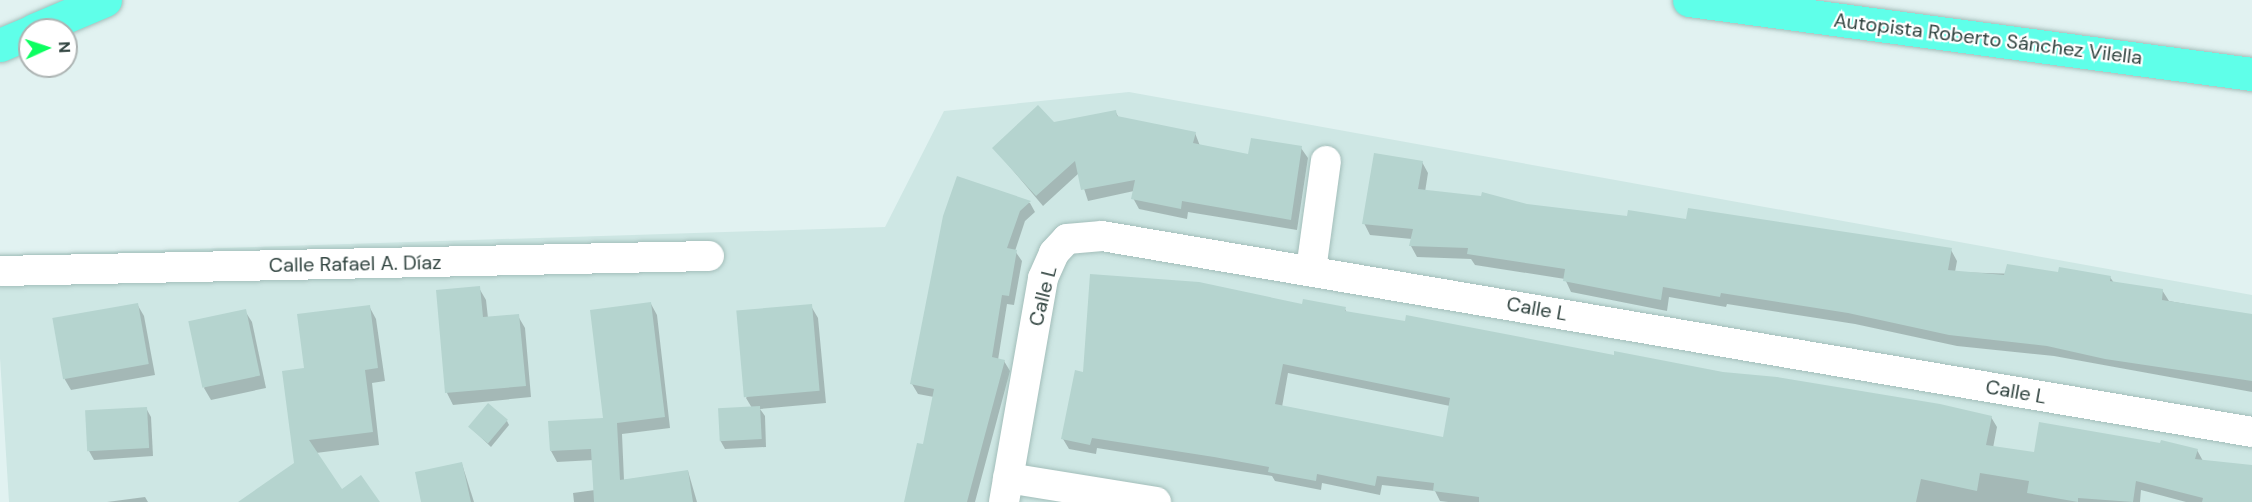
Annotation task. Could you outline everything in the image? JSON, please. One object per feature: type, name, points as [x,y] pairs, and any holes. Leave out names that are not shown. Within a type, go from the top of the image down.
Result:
[{"type":"highway","points":[[63,18],[105,0]]},
{"type":"highway","name":"Autopista Roberto Sánchez Vilella","points":[[1689,0],[2252,74]]},
{"type":"highway","points":[[0,45],[18,37]]},
{"type":"street","points":[[1311,270],[1326,161]]},
{"type":"street","name":"Calle L","points":[[1006,490],[1043,278],[1054,253],[1067,239],[1102,236],[2252,432]]},
{"type":"street","name":"Calle Rafael A. Díaz","points":[[0,271],[709,256]]},
{"type":"street","points":[[1006,490],[1156,502]]},
{"type":"shaded area","points":[[1129,92],[2252,295],[2252,502],[9,502],[0,358],[0,255],[885,227],[944,111]]},
{"type":"building","points":[[1038,105],[1054,122],[1116,110],[1117,116],[1196,132],[1193,143],[1248,154],[1251,138],[1302,146],[1291,220],[1182,201],[1181,209],[1131,199],[1135,180],[1081,190],[1075,161],[1036,196],[992,148]]},
{"type":"building","points":[[1374,153],[1423,161],[1418,189],[1481,196],[1482,192],[1527,204],[1627,216],[1628,210],[1686,219],[1688,208],[1952,248],[1948,270],[2004,275],[2007,264],[2058,272],[2059,267],[2111,276],[2110,281],[2163,289],[2162,300],[2252,314],[2252,381],[2105,359],[2047,346],[1949,335],[1848,313],[1721,293],[1720,297],[1663,287],[1661,300],[1563,281],[1565,269],[1467,254],[1468,248],[1409,246],[1413,229],[1362,224]]},
{"type":"building","points":[[957,176],[1031,201],[1020,211],[1007,248],[1017,250],[1009,296],[1002,295],[992,357],[1005,360],[967,502],[904,502],[917,443],[923,444],[934,389],[910,384],[943,216]]},
{"type":"building","points":[[1090,274],[1199,282],[1302,304],[1303,299],[1346,307],[1345,311],[1405,321],[1406,315],[1614,355],[1614,351],[1723,372],[1777,377],[1940,404],[1992,416],[1986,445],[2034,452],[2039,422],[2160,443],[2161,440],[2198,449],[2195,459],[2252,465],[2252,502],[2202,502],[2203,498],[2136,481],[2133,502],[2078,498],[2078,502],[2027,493],[2029,481],[1980,473],[1977,491],[1921,479],[1916,502],[1479,502],[1479,497],[1433,491],[1434,483],[1377,476],[1375,486],[1317,474],[1316,481],[1268,472],[1269,467],[1214,457],[1092,438],[1090,445],[1061,439],[1075,370],[1083,372]],"holes":[[[1283,364],[1450,398],[1443,437],[1275,404]]]},
{"type":"building","points":[[480,286],[483,317],[519,314],[526,386],[445,393],[436,290]]},
{"type":"building","points":[[651,302],[665,417],[617,423],[620,480],[688,470],[693,502],[594,502],[591,449],[550,451],[548,421],[603,418],[590,310]]},
{"type":"building","points":[[138,303],[149,364],[63,379],[52,318]]},
{"type":"building","points":[[812,304],[820,391],[744,397],[736,311]]},
{"type":"building","points":[[370,305],[378,368],[365,370],[373,432],[309,440],[342,489],[361,475],[380,502],[238,502],[294,463],[282,371],[304,368],[297,314]]},
{"type":"building","points":[[246,309],[260,376],[202,388],[188,321]]},
{"type":"building","points":[[488,403],[508,420],[488,443],[468,427]]},
{"type":"building","points":[[760,406],[762,439],[720,441],[718,408]]},
{"type":"building","points":[[147,407],[149,448],[87,451],[85,410]]},
{"type":"building","points":[[462,462],[471,502],[421,502],[415,472]]}]
